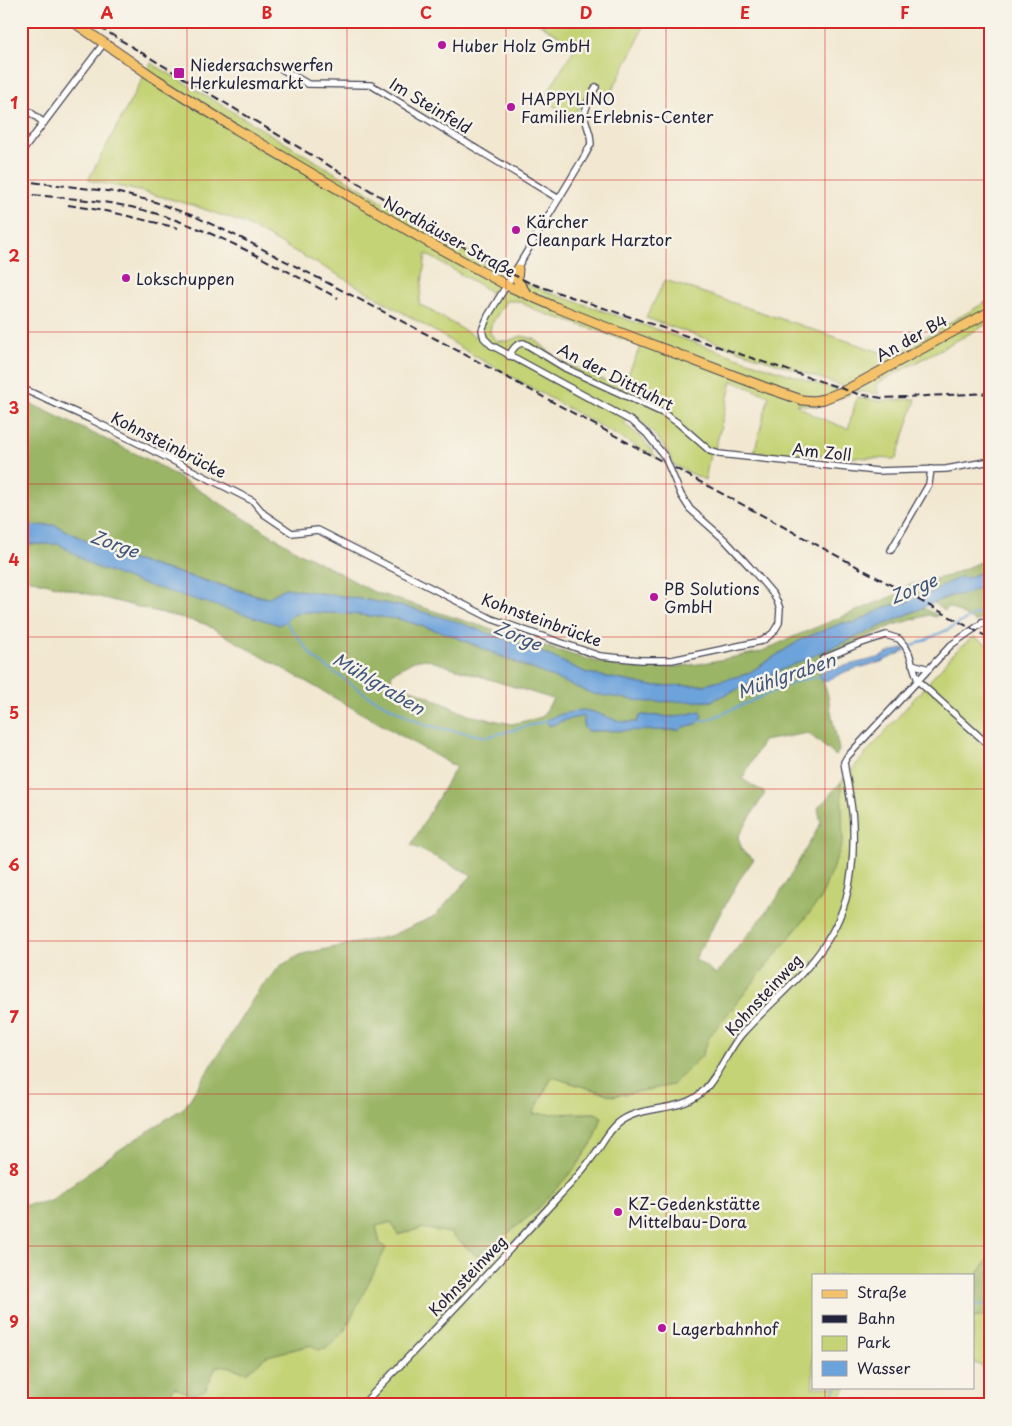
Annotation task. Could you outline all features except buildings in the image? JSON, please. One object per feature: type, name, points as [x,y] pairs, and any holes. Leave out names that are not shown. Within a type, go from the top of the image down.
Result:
[{"type":"main road","name":"Nordhäuser Straße","points":[[72,21],[156,79],[236,129],[428,242],[508,286],[603,326],[802,400],[814,401],[824,399],[846,390]]},
{"type":"main road","points":[[518,268],[518,280],[528,295]]},
{"type":"main road","name":"An der B4","points":[[846,390],[991,311]]},
{"type":"street","points":[[21,154],[104,43]]},
{"type":"street","name":"Im Steinfeld","points":[[280,68],[308,84],[371,85],[559,198]]},
{"type":"street","points":[[508,286],[591,144],[584,116],[590,97],[596,87]]},
{"type":"street","points":[[21,105],[44,122]]},
{"type":"street","name":"Kohnsteinbrücke","points":[[21,388],[90,419],[253,501],[264,514],[292,533],[318,530],[492,619],[600,656],[642,660],[672,660],[762,641],[774,633],[780,616],[780,609],[773,594],[724,540],[690,509],[681,495],[665,457],[656,444],[638,426],[626,418],[509,356],[491,345],[484,338],[482,330],[488,316],[508,286]]},
{"type":"street","name":"An der Dittfuhrt","points":[[509,356],[515,346],[520,343],[534,347],[565,368],[663,413],[678,423],[710,451]]},
{"type":"street","name":"Am Zoll","points":[[710,451],[719,454],[877,470],[946,469],[991,460]]},
{"type":"street","points":[[891,550],[929,484],[931,470]]},
{"type":"street","name":"Kohnsteinweg","points":[[360,1405],[491,1271],[575,1179],[618,1123],[637,1114],[675,1106],[701,1094],[741,1035],[809,965],[822,949],[838,922],[847,898],[851,878],[853,824],[844,762],[846,757],[951,645],[991,617]]},
{"type":"street","points":[[982,622],[991,627]]},
{"type":"street","points":[[823,659],[886,635],[899,639],[909,653],[918,680],[991,748]]},
{"type":"street","points":[[912,664],[930,669]]},
{"type":"green space","points":[[535,21],[644,21],[639,38],[609,97],[591,89],[573,117],[543,100],[576,46]]},
{"type":"green space","points":[[151,63],[506,275],[545,291],[850,394],[815,406],[796,404],[813,415],[848,429],[857,397],[879,401],[916,399],[896,459],[754,453],[769,396],[732,381],[716,446],[710,455],[705,480],[674,465],[657,437],[632,415],[624,424],[643,439],[657,458],[473,355],[340,276],[243,223],[192,205],[88,180]],"holes":[[[426,254],[491,293],[479,321],[476,337],[419,304]],[[506,301],[518,301],[540,312],[641,345],[622,388],[557,359],[535,339],[521,336],[508,341],[497,341],[490,333],[491,325]]]},
{"type":"green space","points":[[665,280],[892,356],[991,299],[991,322],[876,384],[879,394],[857,391],[646,318]]},
{"type":"green space","points":[[21,399],[155,463],[305,556],[374,592],[579,657],[619,667],[673,667],[760,652],[898,594],[909,601],[888,606],[855,623],[842,623],[802,639],[747,674],[704,685],[652,686],[587,673],[539,651],[454,621],[406,607],[285,588],[268,598],[112,554],[55,525],[21,526]]},
{"type":"green space","points":[[21,544],[59,544],[93,566],[293,615],[302,612],[351,614],[399,619],[448,634],[527,668],[692,701],[711,701],[923,608],[938,615],[935,617],[929,615],[894,625],[814,660],[827,692],[839,750],[836,756],[808,733],[763,741],[742,779],[765,793],[738,837],[743,852],[754,859],[739,880],[695,959],[716,974],[776,900],[821,823],[818,808],[841,782],[843,842],[820,900],[709,1037],[701,1057],[673,1085],[614,1096],[552,1077],[533,1114],[595,1113],[602,1117],[594,1140],[575,1168],[536,1211],[478,1257],[450,1233],[422,1228],[398,1235],[391,1222],[376,1226],[380,1244],[386,1248],[344,1332],[326,1349],[318,1350],[311,1345],[267,1356],[246,1373],[228,1366],[216,1367],[205,1390],[192,1395],[174,1387],[166,1405],[21,1405],[21,1206],[51,1201],[113,1154],[185,1107],[260,988],[280,966],[302,954],[390,936],[435,916],[472,875],[411,845],[456,767],[205,624],[21,577]],"holes":[[[425,659],[553,699],[542,717],[512,724],[468,715],[414,690],[390,684],[392,673],[414,661]],[[581,710],[622,722],[637,722],[642,715],[702,716],[697,724],[683,727],[680,730],[588,731],[584,728],[584,716],[549,726]]]},
{"type":"green space","points":[[991,557],[991,568],[967,578],[961,577],[947,583],[932,593],[919,596],[905,589],[907,585],[948,576]]},
{"type":"green space","points":[[991,583],[991,614],[976,622],[949,607],[945,611],[933,603],[947,597]]},
{"type":"green space","points":[[973,637],[991,646],[991,1255],[977,1275],[977,1288],[974,1297],[974,1274],[812,1274],[812,1388],[845,1388],[835,1405],[166,1405],[174,1387],[192,1395],[205,1390],[215,1367],[228,1366],[246,1373],[267,1356],[312,1345],[385,1248],[380,1244],[376,1226],[391,1222],[398,1235],[422,1228],[450,1233],[478,1257],[575,1168],[594,1140],[602,1117],[595,1113],[533,1114],[552,1077],[614,1096],[673,1085],[701,1057],[709,1037],[843,842],[841,782],[955,652]]},
{"type":"green space","points":[[991,1255],[991,1315],[974,1318],[974,1297],[977,1288],[977,1275]]},
{"type":"green space","points":[[991,1315],[991,1371],[974,1362],[974,1318]]},
{"type":"water","points":[[55,525],[112,554],[254,595],[268,598],[285,588],[406,607],[454,621],[539,651],[587,673],[652,686],[704,685],[747,674],[802,639],[842,623],[855,623],[888,606],[906,603],[919,596],[932,593],[947,583],[961,577],[967,578],[991,568],[991,583],[965,594],[949,596],[711,701],[648,702],[593,694],[448,634],[399,619],[351,614],[302,612],[293,615],[280,625],[140,583],[93,566],[59,544],[21,544],[21,526]]},
{"type":"water","points":[[904,648],[905,651],[881,662],[847,671],[823,682],[819,672],[878,658]]},
{"type":"water","points":[[581,710],[622,722],[637,722],[642,715],[674,717],[701,711],[702,716],[697,724],[683,727],[680,730],[587,731],[584,728],[584,716],[549,726],[547,719]]},
{"type":"waterway","points":[[908,648],[949,629],[991,606]]},
{"type":"waterway","name":"Mühlgraben","points":[[285,621],[314,658],[367,695],[424,725],[487,737],[550,720]]},
{"type":"waterway","name":"Mühlgraben","points":[[698,721],[708,720],[797,681],[822,676]]},
{"type":"waterway","points":[[974,1306],[986,1304],[991,1300]]},
{"type":"waterway","points":[[825,1405],[837,1388]]},
{"type":"railway","points":[[89,21],[494,265],[530,283],[858,394],[882,398],[991,393]]},
{"type":"railway","points":[[21,181],[115,192],[155,202],[196,217],[241,238],[438,340],[991,639]]},
{"type":"railway","points":[[21,194],[88,200],[154,213],[225,240],[338,298]]},
{"type":"railway","points":[[68,205],[111,212],[178,228]]},
{"type":"place","name":"Huber Holz GmbH","points":[[442,45]]},
{"type":"place","name":"Niedersachswerfen Herkulesmarkt","points":[[179,73]]},
{"type":"place","name":"HAPPYLINO Familien-Erlebnis-Center","points":[[511,107]]},
{"type":"place","name":"Kärcher Cleanpark Harztor","points":[[516,230]]},
{"type":"place","name":"Lokschuppen","points":[[126,278]]},
{"type":"place","name":"PB Solutions GmbH","points":[[654,597]]},
{"type":"place","name":"KZ-Gedenkstätte Mittelbau-Dora","points":[[618,1212]]},
{"type":"place","name":"Lagerbahnhof","points":[[662,1328]]},
{"type":"water label","name":"Zorge","points":[[115,543]]},
{"type":"water label","name":"Zorge","points":[[913,588]]},
{"type":"water label","name":"Zorge","points":[[518,635]]}]
